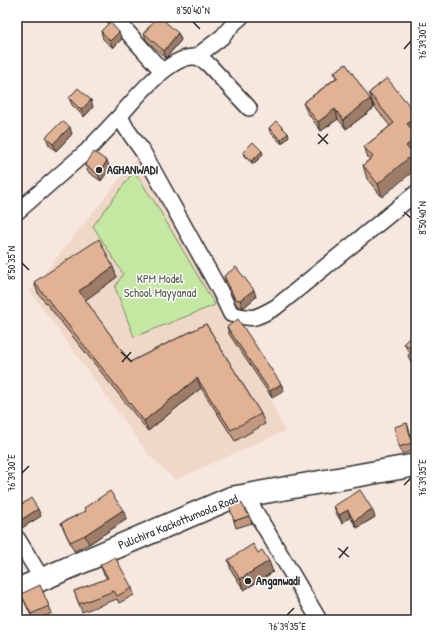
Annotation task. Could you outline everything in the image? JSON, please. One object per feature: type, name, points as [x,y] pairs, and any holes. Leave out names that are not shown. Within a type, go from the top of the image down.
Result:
[{"type":"main road","name":"Pulichira Kackottumoola Road","points":[[17,590],[230,498],[245,494],[416,465]]},
{"type":"street","points":[[114,17],[162,71]]},
{"type":"street","points":[[196,57],[222,37],[234,22],[241,17]]},
{"type":"street","points":[[17,212],[87,151],[162,71],[177,61],[196,57],[209,65],[249,108]]},
{"type":"street","points":[[120,116],[126,128],[147,159],[220,291],[231,314],[255,318],[276,307],[416,193]]},
{"type":"street","points":[[245,494],[319,620]]},
{"type":"street","points":[[17,538],[42,579]]},
{"type":"shaded area","name":"KPM Model School Mayyanad","points":[[137,157],[154,183],[235,326],[285,431],[175,480],[149,455],[30,291]]},
{"type":"green space","name":"KPM Model School Mayyanad","points":[[134,171],[157,206],[215,305],[134,337],[115,287],[123,274],[93,226]]},
{"type":"building","points":[[157,17],[160,17],[178,33],[164,51],[144,33]]},
{"type":"building","points":[[110,22],[119,32],[110,41],[101,31]]},
{"type":"building","points":[[346,64],[370,99],[343,120],[335,109],[318,122],[303,103],[338,77],[334,72]]},
{"type":"building","points":[[387,78],[416,114],[416,117],[407,124],[416,134],[416,138],[406,146],[413,154],[378,184],[363,165],[373,157],[364,147],[394,123],[369,93]]},
{"type":"building","points":[[78,88],[91,100],[81,110],[69,98]]},
{"type":"building","points":[[62,121],[70,127],[53,144],[46,137]]},
{"type":"building","points":[[276,121],[288,133],[281,140],[269,128]]},
{"type":"building","points":[[253,142],[262,151],[252,161],[243,152]]},
{"type":"building","points":[[94,152],[107,161],[98,174],[85,165]]},
{"type":"building","name":"KPM Model School Mayyanad","points":[[99,239],[113,267],[79,291],[130,362],[206,324],[261,414],[231,430],[197,378],[144,421],[34,282]]},
{"type":"building","points":[[236,267],[254,290],[240,300],[235,299],[224,276]]},
{"type":"building","points":[[238,319],[281,384],[270,391],[227,327]]},
{"type":"building","points":[[412,335],[416,340],[416,372],[408,355],[414,352],[404,343]]},
{"type":"building","points":[[407,423],[412,443],[399,447],[394,427]]},
{"type":"building","points":[[360,490],[372,509],[354,521],[348,510],[339,515],[334,506]]},
{"type":"building","points":[[110,491],[123,510],[85,535],[70,542],[61,523],[86,511],[84,508]]},
{"type":"building","points":[[31,498],[38,509],[18,522],[17,500],[21,505]]},
{"type":"building","points":[[241,502],[249,516],[234,521],[229,505]]},
{"type":"building","points":[[253,544],[258,553],[262,550],[269,561],[240,579],[228,560]]},
{"type":"building","points":[[115,557],[132,588],[117,596],[114,591],[79,604],[74,591],[108,578],[100,565]]},
{"type":"building","points":[[40,585],[49,606],[31,614],[21,594]]},
{"type":"place","name":"AGHANWADI","points":[[99,170]]},
{"type":"place","name":"Anganwadi","points":[[248,581]]}]
